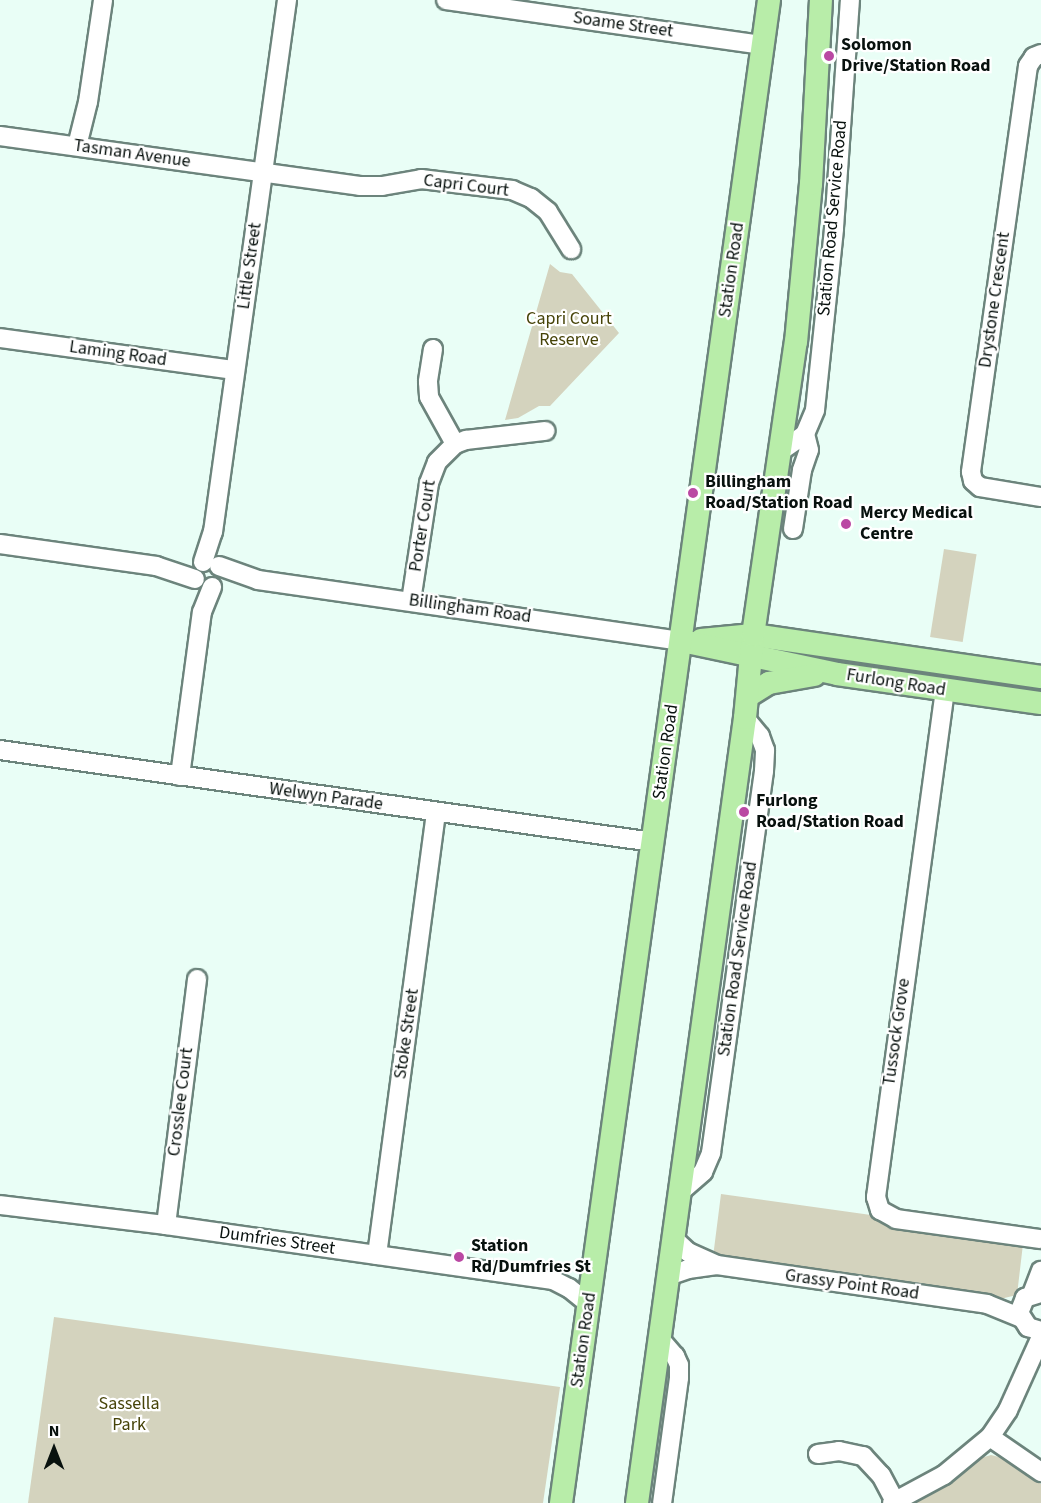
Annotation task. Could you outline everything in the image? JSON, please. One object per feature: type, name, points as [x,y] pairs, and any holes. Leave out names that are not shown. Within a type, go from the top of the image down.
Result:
[{"type":"main road","name":"Station Road","points":[[561,1503],[769,0]]},
{"type":"main road","points":[[637,1503],[804,268],[821,0]]},
{"type":"main road","name":"Furlong Road","points":[[682,641],[753,635],[1041,677]]},
{"type":"main road","name":"Furlong Road","points":[[682,641],[751,658],[837,674],[1041,703]]},
{"type":"main road","points":[[746,707],[770,683],[810,675],[837,674]]},
{"type":"street","points":[[83,147],[103,0]]},
{"type":"street","name":"Little Street","points":[[180,776],[287,0]]},
{"type":"street","name":"Soame Street","points":[[446,0],[763,45]]},
{"type":"street","name":"Station Road Service Road","points":[[793,529],[802,470],[809,450],[805,434],[815,410],[828,291],[850,0]]},
{"type":"street","name":"Drystone Crescent","points":[[1041,54],[1034,57],[1028,66],[971,472],[973,482],[980,487],[1041,497]]},
{"type":"street","name":"Tasman Avenue","points":[[0,136],[263,173]]},
{"type":"street","name":"Capri Court","points":[[263,173],[372,186],[421,179],[512,190],[531,198],[548,212],[571,249]]},
{"type":"street","name":"Laming Road","points":[[0,338],[236,370]]},
{"type":"street","points":[[433,349],[428,392],[455,444],[466,440],[545,431]]},
{"type":"street","points":[[781,451],[805,434]]},
{"type":"street","name":"Porter Court","points":[[411,601],[429,483],[437,462],[455,444]]},
{"type":"street","name":"Billingham Road","points":[[0,544],[682,641]]},
{"type":"street","name":"Tussock Grove","points":[[945,690],[876,1197],[880,1210],[896,1219],[1041,1239]]},
{"type":"street","name":"Welwyn Parade","points":[[0,750],[653,842]]},
{"type":"street","name":"Stoke Street","points":[[377,1255],[436,813]]},
{"type":"street","name":"Crosslee Court","points":[[166,1225],[197,979]]},
{"type":"street","name":"Dumfries Street","points":[[0,1204],[553,1280],[570,1288],[589,1304]]},
{"type":"street","name":"Grassy Point Road","points":[[673,1238],[688,1252],[717,1265],[987,1305],[1032,1314]]},
{"type":"street","name":"Grassy Point Road","points":[[668,1276],[688,1269],[717,1265]]},
{"type":"street","name":"Dumfries Street","points":[[553,1280],[594,1271]]},
{"type":"street","points":[[818,1454],[839,1451],[863,1456],[881,1475],[894,1502],[944,1475],[990,1437],[1011,1403],[1028,1364],[1032,1314],[1041,1271]]},
{"type":"street","points":[[660,1339],[675,1356],[679,1365],[662,1503]]},
{"type":"street","points":[[990,1437],[1041,1472]]},
{"type":"green space","name":"Capri Court Reserve","points":[[550,264],[560,272],[572,274],[619,333],[550,406],[539,406],[518,418],[505,420]]},
{"type":"green space","points":[[944,549],[977,554],[963,642],[930,637]]},
{"type":"green space","points":[[721,1194],[871,1215],[880,1223],[890,1226],[1023,1244],[1017,1295],[1000,1299],[713,1257]]},
{"type":"green space","name":"Sassella Park","points":[[54,1317],[560,1387],[543,1503],[28,1503]]},
{"type":"green space","points":[[991,1455],[999,1457],[1041,1484],[1041,1503],[908,1503],[925,1498],[956,1480],[981,1458]]},
{"type":"place","name":"Solomon Drive/Station Road","points":[[829,56]]},
{"type":"place","name":"Billingham Road/Station Road","points":[[693,493]]},
{"type":"place","name":"Mercy Medical Centre","points":[[846,524]]},
{"type":"place","name":"Furlong Road/Station Road","points":[[744,812]]},
{"type":"place","name":"Station Rd/Dumfries St","points":[[459,1257]]}]
